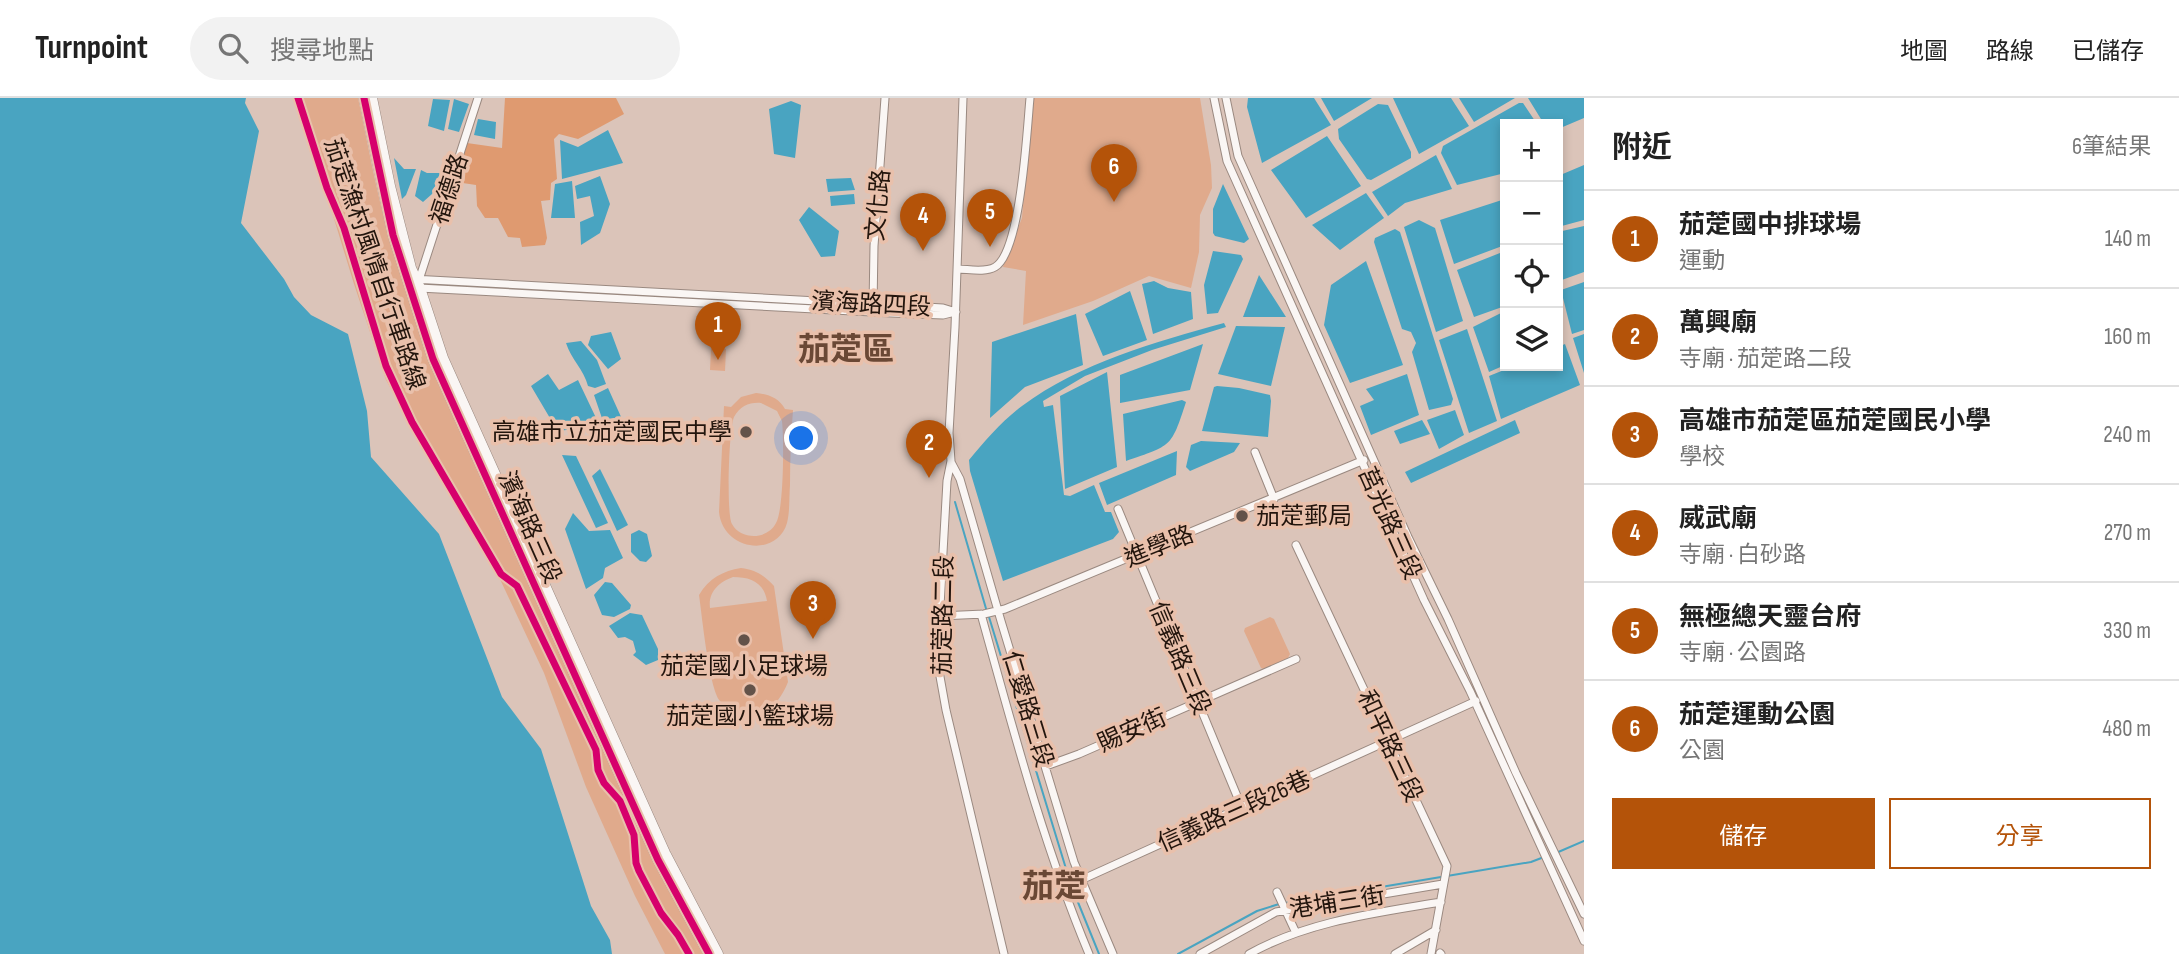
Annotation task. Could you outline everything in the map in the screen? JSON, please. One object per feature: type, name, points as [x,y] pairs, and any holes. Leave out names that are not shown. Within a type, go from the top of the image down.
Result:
[{"type":"main road","name":"濱海路三段","points":[[364,98],[393,235],[414,282]]},
{"type":"main road","name":"濱海路三段","points":[[372,98],[390,186],[433,359],[665,853],[718,954]]},
{"type":"main road","name":"濱海路三段","points":[[542,589],[659,860],[709,954]]},
{"type":"street","name":"福德路","points":[[414,282],[478,98]]},
{"type":"street","name":"文化路","points":[[873,308],[874,246],[886,98]]},
{"type":"street","name":"茄萣路二段","points":[[963,98],[949,433],[951,461],[947,481],[939,671],[1004,954]]},
{"type":"street","points":[[957,269],[991,269],[1002,261],[1019,208],[1030,98]]},
{"type":"street","name":"莒光路三段","points":[[1214,98],[1227,161],[1424,600],[1475,702],[1584,941]]},
{"type":"street","name":"莒光路三段","points":[[1226,98],[1238,156],[1408,537],[1584,914]]},
{"type":"street","name":"濱海路四段","points":[[414,282],[873,308],[943,308],[956,312]]},
{"type":"street","points":[[1296,313],[1304,302]]},
{"type":"street","points":[[1255,452],[1274,499]]},
{"type":"street","name":"進學路","points":[[940,617],[995,612],[1274,499],[1372,456]]},
{"type":"street","name":"仁愛路三段","points":[[951,461],[960,479],[995,612],[1082,880],[1113,954]]},
{"type":"street","name":"信義路三段","points":[[1118,509],[1242,807]]},
{"type":"street","name":"和平路三段","points":[[1296,545],[1447,866],[1436,930],[1437,954]]},
{"type":"street","points":[[982,614],[1026,773],[1062,887],[1089,954]]},
{"type":"street","name":"賜安街","points":[[1046,766],[1054,765],[1296,659]]},
{"type":"street","name":"信義路三段26巷","points":[[1082,880],[1484,698]]},
{"type":"street","name":"港埔三街","points":[[1200,954],[1276,912],[1443,884]]},
{"type":"street","points":[[1277,892],[1296,933]]},
{"type":"street","points":[[1249,954],[1272,942],[1338,920],[1441,902]]},
{"type":"street","points":[[1395,954],[1436,930]]},
{"type":"shaded area","points":[[297,98],[358,98],[385,222],[408,294],[705,954],[665,954],[635,896],[586,787],[544,673],[498,575],[386,380]]},
{"type":"shaded area","points":[[505,98],[616,98],[624,114],[578,139],[559,134],[554,139],[557,179],[551,183],[550,200],[541,201],[547,238],[545,245],[522,247],[520,238],[508,237],[498,218],[485,218],[477,206],[476,185],[456,182],[467,143],[502,148]]},
{"type":"shaded area","points":[[1032,98],[1200,98],[1212,188],[1200,215],[1199,252],[1191,288],[1149,276],[1093,301],[1023,325],[1026,271],[1003,267],[1022,218]]},
{"type":"shaded area","points":[[711,349],[726,349],[725,371],[710,370]]},
{"type":"shaded area","points":[[756,393],[765,394],[776,399],[785,409],[793,410],[787,523],[773,542],[762,545],[740,542],[730,535],[719,512],[724,406],[731,407],[741,397]],"holes":[[[761,403],[777,411],[782,421],[783,442],[779,516],[767,532],[757,536],[747,535],[736,529],[730,517],[732,424],[736,413],[749,404]]]},
{"type":"shaded area","points":[[734,569],[755,572],[774,586],[788,682],[776,703],[760,712],[740,712],[723,704],[716,694],[709,667],[699,595],[712,580]],"holes":[[[739,577],[759,585],[767,601],[710,608],[711,597],[716,588],[728,579]]]},
{"type":"shaded area","points":[[1270,617],[1274,619],[1290,654],[1288,658],[1264,669],[1261,668],[1244,631],[1245,628]]},
{"type":"water","points":[[0,98],[246,98],[245,103],[259,131],[241,223],[284,279],[294,297],[311,315],[348,334],[367,411],[371,457],[439,534],[502,697],[541,749],[591,906],[610,940],[612,954],[0,954]]},
{"type":"water","points":[[1248,98],[1314,98],[1331,125],[1262,163],[1247,107]]},
{"type":"water","points":[[1321,98],[1372,98],[1334,121]]},
{"type":"water","points":[[1393,98],[1451,98],[1469,126],[1419,154]]},
{"type":"water","points":[[1459,98],[1515,98],[1474,122]]},
{"type":"water","points":[[1528,98],[1584,98],[1584,118],[1563,127],[1563,119],[1541,119]]},
{"type":"water","points":[[433,99],[450,100],[444,131],[428,126]]},
{"type":"water","points":[[454,99],[469,104],[459,132],[448,129]]},
{"type":"water","points":[[791,101],[801,105],[795,158],[774,154],[769,109]]},
{"type":"water","points":[[1519,103],[1523,103],[1534,119],[1500,119],[1500,174],[1457,185],[1441,153],[1443,146]]},
{"type":"water","points":[[1378,104],[1388,105],[1411,152],[1411,158],[1371,180],[1367,179],[1339,139],[1338,129]]},
{"type":"water","points":[[478,119],[496,122],[495,139],[474,135]]},
{"type":"water","points":[[608,130],[623,163],[562,179],[560,140],[578,147]]},
{"type":"water","points":[[1327,136],[1361,186],[1306,218],[1271,170]]},
{"type":"water","points":[[1436,155],[1452,189],[1405,203],[1388,216],[1372,192]]},
{"type":"water","points":[[394,158],[404,169],[416,169],[402,199]]},
{"type":"water","points":[[1584,165],[1584,220],[1563,226],[1563,182],[1563,174]]},
{"type":"water","points":[[421,170],[440,173],[432,194],[423,202],[415,196]]},
{"type":"water","points":[[600,176],[610,204],[600,233],[581,245],[580,222],[594,216],[590,196],[577,199],[575,186]]},
{"type":"water","points":[[851,178],[855,190],[828,192],[826,179]]},
{"type":"water","points":[[572,181],[575,218],[551,218],[555,184]]},
{"type":"water","points":[[1223,184],[1249,239],[1244,243],[1215,236],[1213,233],[1213,209]]},
{"type":"water","points":[[1366,193],[1384,218],[1340,250],[1312,225]]},
{"type":"water","points":[[854,194],[855,204],[831,206],[830,196]]},
{"type":"water","points":[[1500,201],[1500,247],[1454,264],[1440,220]]},
{"type":"water","points":[[809,207],[839,231],[835,256],[821,257],[799,220]]},
{"type":"water","points":[[1419,220],[1435,228],[1463,321],[1436,332],[1404,227]]},
{"type":"water","points":[[1584,226],[1584,272],[1563,280],[1563,245],[1563,231]]},
{"type":"water","points":[[1395,229],[1400,232],[1453,399],[1451,405],[1429,410],[1412,352],[1416,343],[1411,332],[1402,329],[1374,242],[1375,238]]},
{"type":"water","points":[[1213,251],[1241,255],[1243,259],[1218,313],[1207,314],[1204,285]]},
{"type":"water","points":[[1500,253],[1500,308],[1474,317],[1457,270]]},
{"type":"water","points":[[1366,261],[1403,365],[1350,383],[1324,325],[1331,285]]},
{"type":"water","points":[[1259,275],[1286,317],[1243,317]]},
{"type":"water","points":[[1154,281],[1168,288],[1191,292],[1193,319],[1153,334],[1142,284]]},
{"type":"water","points":[[1584,282],[1584,330],[1572,334],[1563,289]]},
{"type":"water","points":[[1130,291],[1147,340],[1103,356],[1085,314]]},
{"type":"water","points":[[1076,314],[1083,365],[1025,387],[990,418],[992,342]]},
{"type":"water","points":[[1500,314],[1500,367],[1489,372],[1473,327]]},
{"type":"water","points":[[1224,323],[1226,327],[1152,350],[1085,376],[1043,401],[1044,407],[1053,405],[1064,495],[1070,496],[1094,485],[1105,512],[1111,512],[1119,532],[1113,539],[1003,581],[969,460],[1022,406],[1068,378],[1145,346]]},
{"type":"water","points":[[1236,326],[1285,327],[1271,386],[1218,374]]},
{"type":"water","points":[[1467,329],[1497,421],[1469,433],[1439,340]]},
{"type":"water","points":[[611,332],[621,359],[608,369],[588,345],[591,336]]},
{"type":"water","points":[[1584,334],[1584,373],[1573,338]]},
{"type":"water","points":[[581,341],[597,360],[606,384],[595,388],[588,386],[566,343]]},
{"type":"water","points":[[1203,344],[1190,390],[1120,403],[1120,375]]},
{"type":"water","points":[[1565,344],[1580,385],[1501,419],[1489,376],[1502,371],[1563,371]]},
{"type":"water","points":[[1107,372],[1117,467],[1065,489],[1060,396]]},
{"type":"water","points":[[548,374],[559,390],[578,380],[597,420],[568,430],[557,430],[531,386]]},
{"type":"water","points":[[1407,374],[1419,415],[1371,435],[1360,406],[1374,400],[1366,389]]},
{"type":"water","points":[[1214,387],[1270,395],[1268,437],[1202,431]]},
{"type":"water","points":[[608,388],[622,419],[609,425],[604,424],[594,395]]},
{"type":"water","points":[[1182,400],[1186,402],[1177,428],[1168,443],[1153,452],[1126,461],[1123,414]]},
{"type":"water","points":[[1455,410],[1464,435],[1439,449],[1427,420]]},
{"type":"water","points":[[1422,420],[1430,434],[1400,444],[1394,431]]},
{"type":"water","points":[[1515,420],[1520,433],[1411,483],[1405,472]]},
{"type":"water","points":[[1201,441],[1240,443],[1234,452],[1190,471],[1186,467],[1191,445]]},
{"type":"water","points":[[1177,451],[1176,475],[1107,505],[1099,483]]},
{"type":"water","points":[[562,455],[576,456],[608,523],[596,528]]},
{"type":"water","points":[[600,469],[628,525],[617,531],[592,476]]},
{"type":"water","points":[[573,513],[589,531],[610,530],[623,558],[605,568],[603,578],[586,589],[565,529]]},
{"type":"water","points":[[639,530],[647,534],[652,556],[646,562],[640,561],[631,552],[631,534]]},
{"type":"water","points":[[605,582],[612,583],[631,605],[630,609],[614,617],[602,615],[594,595]]},
{"type":"water","points":[[630,613],[642,615],[658,649],[658,660],[646,665],[633,655],[636,652],[633,641],[625,637],[618,638],[609,626]]},
{"type":"waterway","points":[[955,502],[987,612]]},
{"type":"waterway","points":[[989,617],[1071,885],[1099,954]]},
{"type":"waterway","points":[[1556,853],[1584,841]]},
{"type":"waterway","points":[[1447,876],[1531,862],[1544,857]]},
{"type":"waterway","points":[[1285,903],[1441,877]]},
{"type":"waterway","points":[[1178,954],[1257,911],[1279,904]]},
{"type":"cycle path","name":"茄萣漁村風情自行車路線","points":[[298,98],[327,188],[344,228],[386,366],[412,422],[501,574],[517,586],[596,750],[598,770],[604,783],[620,801],[634,835],[639,871],[661,913],[689,954]]},
{"type":"cycle path","name":"茄萣漁村風情自行車路線","points":[[364,98],[393,235],[433,359],[658,860],[709,954]]},
{"type":"place","name":"茄萣運動公園","points":[[1114,202]]},
{"type":"place","name":"無極總天靈台府","points":[[990,247]]},
{"type":"place","name":"威武廟","points":[[923,251]]},
{"type":"place","name":"茄萣國中排球場","points":[[718,360]]},
{"type":"place","name":"高雄市立茄萣國民中學","points":[[746,432]]},
{"type":"place","name":"萬興廟","points":[[929,478]]},
{"type":"place","name":"茄萣郵局","points":[[1242,516]]},
{"type":"place","name":"高雄市茄萣區茄萣國民小學","points":[[813,639]]},
{"type":"place","name":"茄萣國小足球場","points":[[744,640]]},
{"type":"place","name":"茄萣國小籃球場","points":[[750,690]]},
{"type":"district","name":"茄萣區","points":[[846,349]]},
{"type":"district","name":"茄萣","points":[[1054,886]]}]
